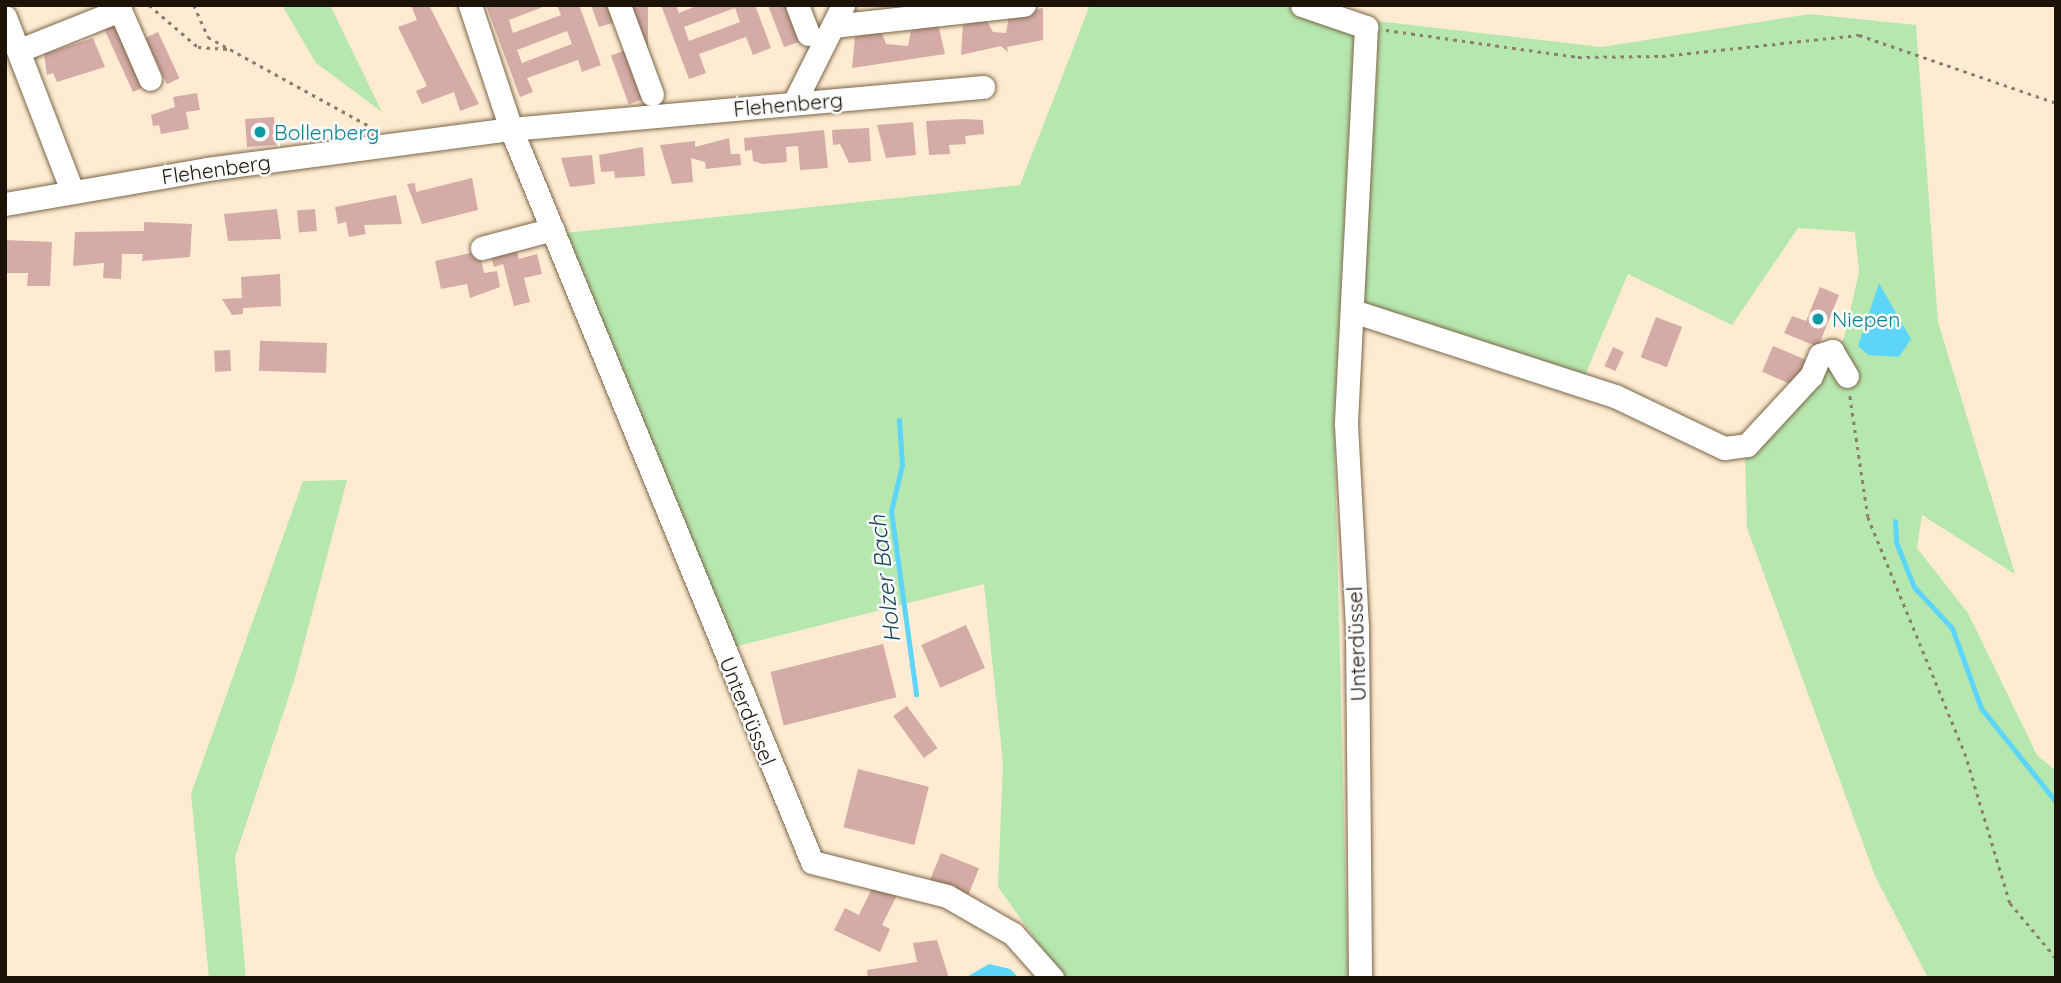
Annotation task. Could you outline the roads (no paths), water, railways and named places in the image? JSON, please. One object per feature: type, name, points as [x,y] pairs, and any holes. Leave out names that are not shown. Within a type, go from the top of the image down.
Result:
[{"type":"street","points":[[470,5],[510,129],[553,229],[482,248]]},
{"type":"street","points":[[619,5],[652,94]]},
{"type":"street","points":[[797,5],[808,34]]},
{"type":"street","points":[[794,103],[838,15],[1024,5]]},
{"type":"street","name":"Unterdüssel","points":[[1302,5],[1366,27],[1346,424],[1357,628],[1360,978]]},
{"type":"street","points":[[20,50],[120,10],[150,79]]},
{"type":"street","points":[[5,17],[20,50],[72,191]]},
{"type":"street","name":"Flehenberg","points":[[5,204],[72,191],[510,129],[983,87]]},
{"type":"street","name":"Unterdüssel","points":[[553,229],[812,862],[947,896],[1013,934],[1052,978]]},
{"type":"street","points":[[1353,311],[1615,396],[1724,448],[1747,445],[1811,376],[1820,355],[1832,351],[1847,376]]},
{"type":"water","points":[[1879,283],[1911,339],[1899,357],[1868,355],[1858,346]]},
{"type":"water","points":[[989,964],[1010,969],[1019,978],[965,978]]},
{"type":"waterway","name":"Holzer Bach","points":[[899,420],[902,465],[891,511],[916,694]]},
{"type":"waterway","points":[[1895,521],[1896,542],[1914,587],[1952,628],[1981,708],[2056,802]]},
{"type":"place","name":"Bollenberg","points":[[260,132]]},
{"type":"place","name":"Niepen","points":[[1818,319]]}]
